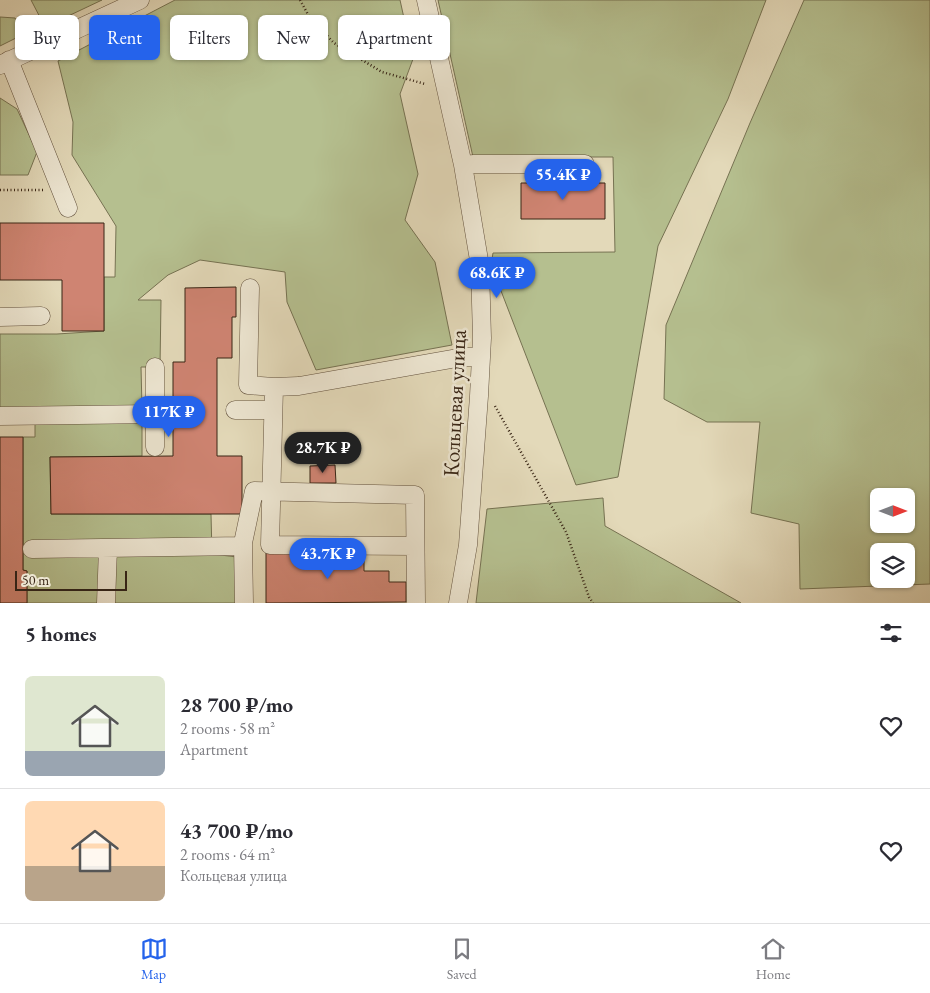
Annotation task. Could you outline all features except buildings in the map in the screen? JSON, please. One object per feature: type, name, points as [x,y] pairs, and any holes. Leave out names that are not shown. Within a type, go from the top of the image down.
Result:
[{"type":"street","points":[[68,208],[5,63],[140,0]]},
{"type":"street","name":"Кольцевая улица","points":[[426,0],[463,165],[480,266],[481,357],[468,545],[458,603]]},
{"type":"street","points":[[463,165],[585,164]]},
{"type":"street","points":[[250,288],[248,385],[299,386],[463,357],[481,357]]},
{"type":"street","points":[[0,317],[40,316]]},
{"type":"street","points":[[155,367],[155,447]]},
{"type":"street","points":[[274,387],[270,545],[415,546]]},
{"type":"street","points":[[235,410],[273,410]]},
{"type":"street","points":[[0,416],[155,414]]},
{"type":"street","points":[[244,603],[243,546],[254,491],[415,495],[416,603]]},
{"type":"street","points":[[32,549],[243,546]]},
{"type":"street","points":[[106,603],[108,548]]},
{"type":"path","points":[[300,0],[310,18],[334,43],[382,72],[425,84]]},
{"type":"path","points":[[0,190],[61,190]]},
{"type":"path","points":[[495,406],[566,532],[589,596],[594,603]]},
{"type":"green space","points":[[31,0],[102,0],[70,15],[39,15]]},
{"type":"green space","points":[[175,0],[400,0],[403,15],[338,15],[338,60],[413,60],[400,94],[418,174],[405,220],[435,262],[452,345],[316,370],[287,302],[285,272],[200,260],[168,275],[138,300],[161,300],[160,367],[141,367],[142,408],[0,409],[0,334],[57,334],[104,331],[104,277],[115,277],[116,226],[72,155],[73,122],[58,61],[79,60],[79,50],[89,45],[89,60],[160,60],[160,15],[146,15]]},
{"type":"green space","points":[[438,0],[766,0],[728,99],[658,246],[618,477],[576,485],[491,265],[493,253],[615,252],[613,157],[473,157],[450,54],[450,15],[441,15]]},
{"type":"green space","points":[[804,0],[930,0],[930,584],[915,585],[915,543],[870,543],[870,586],[800,589],[799,524],[751,513],[760,422],[707,422],[664,399],[666,325],[750,123]]},
{"type":"green space","points":[[0,17],[15,18],[15,38],[0,46]]},
{"type":"green space","points":[[0,98],[17,109],[37,152],[28,175],[0,175]]},
{"type":"green space","points":[[142,419],[142,456],[50,457],[51,514],[211,514],[212,554],[237,557],[238,603],[27,603],[27,571],[23,570],[23,437],[35,437],[35,421]]},
{"type":"green space","points":[[603,498],[605,526],[741,603],[476,603],[487,509]]}]
